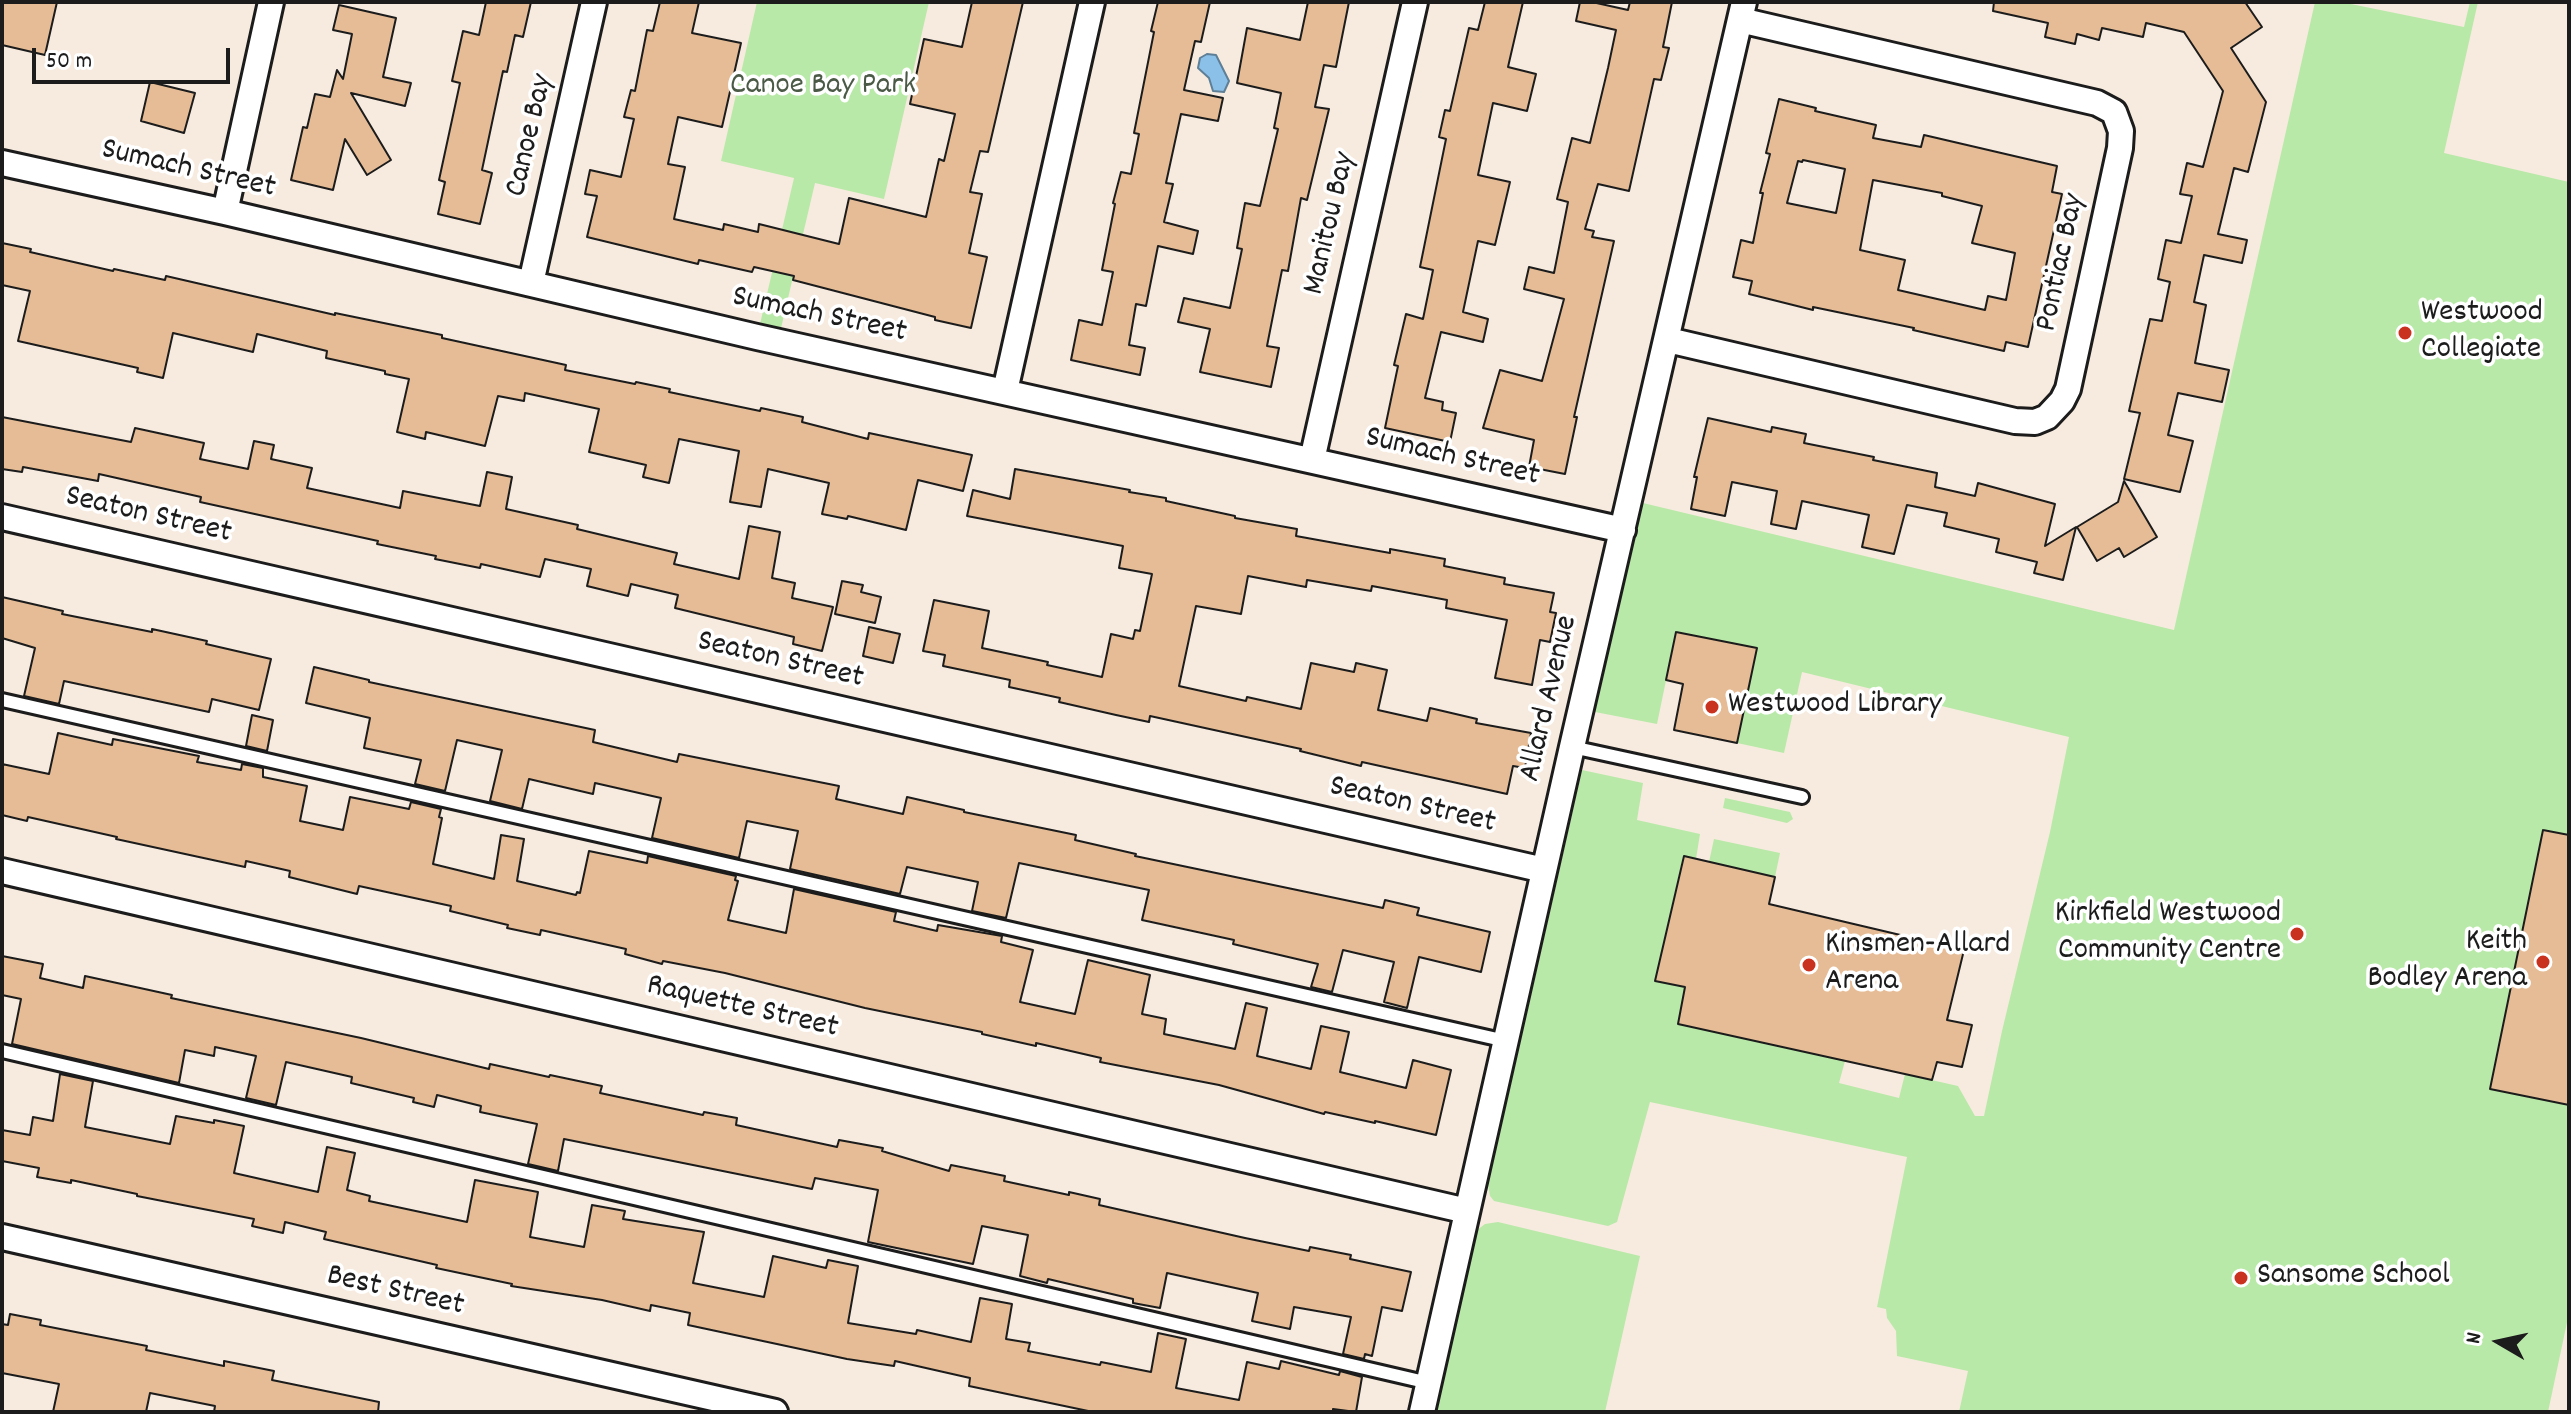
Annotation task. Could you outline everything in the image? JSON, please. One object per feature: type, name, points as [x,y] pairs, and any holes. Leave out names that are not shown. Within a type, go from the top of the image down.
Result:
[{"type":"street","points":[[225,212],[271,2]]},
{"type":"street","name":"Canoe Bay","points":[[531,283],[594,2]]},
{"type":"street","points":[[1005,391],[1092,2]]},
{"type":"street","name":"Manitou Bay","points":[[1312,460],[1415,2]]},
{"type":"street","name":"Pontiac Bay","points":[[1668,340],[2015,421],[2035,422],[2047,417],[2068,389],[2120,148],[2121,131],[2114,112],[2097,103],[1742,11]]},
{"type":"street","name":"Allard Avenue","points":[[1422,1412],[1742,11]]},
{"type":"street","name":"Sumach Street","points":[[2,163],[757,337],[1623,530]]},
{"type":"street","name":"Seaton Street","points":[[2,517],[1544,870]]},
{"type":"street","name":"Raquette Street","points":[[2,871],[1467,1211]]},
{"type":"street","name":"Best Street","points":[[2,1237],[775,1412]]},
{"type":"lane","points":[[2,700],[1506,1041]]},
{"type":"lane","points":[[1572,747],[1802,797]]},
{"type":"lane","points":[[2,1051],[1429,1383]]},
{"type":"green space","name":"Canoe Bay Park","points":[[757,2],[929,2],[884,199],[815,183],[778,341],[757,337],[794,178],[721,161]]},
{"type":"green space","points":[[2315,2],[2341,2],[2464,27],[2470,2],[2478,2],[2444,153],[2569,182],[2569,1313],[2548,1412],[1959,1412],[1968,1371],[1897,1356],[1896,1331],[1887,1318],[1886,1309],[1877,1307],[1907,1157],[1650,1102],[1617,1222],[1608,1226],[1494,1201],[1490,1196],[1488,1185],[1582,770],[1643,783],[1637,820],[1700,834],[1696,859],[1683,857],[1655,980],[1685,987],[1678,1024],[1845,1061],[1839,1083],[1899,1098],[1905,1074],[1958,1086],[1975,1116],[1984,1116],[2050,832],[2069,737],[1802,672],[1784,753],[1737,743],[1757,648],[1676,632],[1657,724],[1595,712],[1643,503],[2174,630]]},
{"type":"green space","points":[[1725,798],[1790,812],[1793,819],[1787,823],[1723,808]]},
{"type":"green space","points":[[1714,839],[1780,853],[1775,877],[1709,862]]},
{"type":"green space","points":[[1498,1222],[1640,1256],[1605,1412],[1436,1412],[1477,1230],[1485,1224]]},
{"type":"water","points":[[1207,54],[1216,55],[1229,81],[1224,92],[1213,91],[1209,78],[1198,68],[1200,58]]},
{"type":"building","points":[[2,2],[57,2],[45,55],[2,45]]},
{"type":"building","points":[[486,2],[531,2],[523,37],[515,35],[507,72],[503,71],[482,170],[492,173],[480,224],[438,214],[445,182],[439,180],[460,83],[452,81],[463,31],[479,35]]},
{"type":"building","points":[[660,2],[699,2],[692,33],[741,43],[722,127],[678,117],[668,164],[685,167],[674,219],[723,230],[724,224],[758,232],[759,224],[839,244],[849,198],[926,217],[939,159],[944,161],[955,114],[910,104],[924,39],[962,47],[972,2],[1023,2],[988,152],[980,151],[970,192],[982,194],[969,253],[987,257],[971,328],[793,280],[794,276],[754,267],[752,272],[699,260],[698,264],[587,237],[597,196],[585,194],[590,170],[621,177],[634,119],[624,117],[631,90],[635,91],[647,30],[653,31]]},
{"type":"building","points":[[1158,2],[1210,2],[1201,42],[1195,41],[1184,90],[1223,98],[1218,121],[1181,114],[1166,183],[1173,184],[1164,222],[1198,231],[1193,254],[1158,246],[1146,306],[1136,304],[1129,345],[1145,348],[1140,375],[1071,360],[1079,320],[1102,325],[1113,272],[1102,270],[1113,203],[1121,172],[1131,174],[1139,134],[1134,133]]},
{"type":"building","points":[[1308,2],[1349,2],[1336,67],[1324,65],[1315,107],[1329,109],[1307,200],[1301,198],[1288,271],[1282,270],[1267,346],[1279,348],[1271,387],[1200,372],[1210,329],[1178,322],[1184,298],[1230,308],[1242,249],[1237,248],[1245,203],[1260,206],[1278,129],[1274,128],[1281,93],[1237,83],[1247,28],[1300,40]]},
{"type":"building","points":[[1485,2],[1523,2],[1508,67],[1536,74],[1527,111],[1493,103],[1478,175],[1510,182],[1495,245],[1478,241],[1463,312],[1488,319],[1483,342],[1441,332],[1425,398],[1443,402],[1442,410],[1456,413],[1450,442],[1385,428],[1398,366],[1394,365],[1406,314],[1423,319],[1433,270],[1420,267],[1446,139],[1439,137],[1445,110],[1450,111],[1469,28],[1478,30]]},
{"type":"building","points":[[1580,2],[1628,10],[1630,2],[1672,2],[1663,47],[1669,48],[1661,80],[1654,79],[1629,191],[1598,184],[1585,229],[1594,231],[1592,237],[1614,241],[1574,417],[1577,417],[1565,474],[1529,467],[1534,440],[1483,428],[1500,370],[1542,381],[1564,299],[1524,289],[1529,267],[1554,273],[1568,202],[1557,199],[1572,138],[1590,143],[1616,30],[1576,21]]},
{"type":"building","points":[[1994,2],[2245,2],[2262,27],[2231,48],[2266,102],[2248,172],[2234,168],[2218,234],[2247,240],[2242,263],[2204,255],[2194,302],[2206,305],[2195,363],[2229,370],[2222,402],[2178,393],[2168,435],[2193,441],[2180,492],[2124,479],[2140,413],[2129,411],[2150,319],[2162,321],[2170,282],[2158,279],[2166,240],[2181,243],[2192,196],[2180,194],[2187,163],[2203,167],[2223,91],[2184,32],[2146,23],[2143,37],[2102,28],[2099,40],[2077,34],[2075,44],[2045,37],[2048,23],[1993,11]]},
{"type":"building","points":[[339,5],[396,18],[383,77],[411,83],[405,106],[351,93],[391,160],[367,175],[345,139],[333,190],[291,180],[303,127],[307,128],[315,94],[330,97],[337,70],[343,79],[352,34],[333,30]]},
{"type":"building","points":[[150,82],[195,93],[184,133],[141,121]]},
{"type":"building","points":[[1779,99],[1876,125],[1873,138],[1921,147],[1924,135],[2057,166],[2052,192],[2062,194],[2028,347],[2006,342],[2004,351],[1914,328],[1813,307],[1813,310],[1749,294],[1752,281],[1733,277],[1741,240],[1753,243],[1763,193],[1760,193],[1770,154],[1766,153]],"holes":[[[1798,161],[1845,169],[1836,213],[1787,203]],[[1873,180],[1942,193],[1942,196],[1982,206],[1972,243],[2015,253],[2006,300],[1988,296],[1985,310],[1898,290],[1905,260],[1860,250]]]},
{"type":"building","points":[[2,243],[113,271],[165,280],[166,276],[335,315],[442,335],[442,338],[566,365],[565,370],[670,389],[669,392],[760,411],[761,408],[803,417],[802,422],[868,439],[869,433],[972,455],[963,491],[918,480],[906,530],[848,516],[847,519],[822,514],[829,483],[768,469],[761,507],[730,502],[739,451],[679,439],[669,483],[643,477],[646,465],[589,452],[599,409],[525,393],[524,401],[498,396],[485,446],[426,432],[425,439],[397,432],[409,379],[326,358],[327,351],[257,334],[253,352],[173,333],[163,378],[137,372],[138,368],[18,341],[30,291],[2,285]]},
{"type":"building","points":[[2,417],[131,442],[135,428],[204,443],[200,459],[248,469],[254,441],[274,445],[271,459],[312,468],[307,488],[400,508],[403,491],[480,506],[487,472],[512,477],[506,509],[578,525],[577,529],[677,553],[674,564],[739,579],[749,526],[780,532],[772,578],[795,583],[792,598],[833,607],[822,651],[793,644],[794,637],[675,608],[678,595],[631,584],[628,596],[587,586],[591,569],[545,559],[540,577],[481,564],[480,568],[377,544],[378,541],[200,502],[201,497],[99,474],[98,481],[23,467],[22,472],[2,469]]},
{"type":"building","points":[[1708,418],[1771,432],[1772,427],[1806,434],[1804,443],[1937,473],[1935,487],[1975,496],[1978,483],[2055,504],[2045,546],[2076,527],[2063,580],[2034,573],[2037,562],[1996,552],[1999,539],[1944,526],[1947,513],[1907,505],[1894,554],[1862,547],[1869,515],[1802,501],[1796,529],[1771,524],[1777,491],[1732,482],[1725,516],[1691,509],[1697,477],[1694,477]]},
{"type":"building","points":[[1015,469],[1130,490],[1235,518],[1297,529],[1296,536],[1390,553],[1390,549],[1445,559],[1444,566],[1505,578],[1504,584],[1554,593],[1550,612],[1556,613],[1550,642],[1540,640],[1532,685],[1495,678],[1507,620],[1446,608],[1447,600],[1372,586],[1371,591],[1307,580],[1306,587],[1248,576],[1241,614],[1196,606],[1179,686],[1301,709],[1311,663],[1354,672],[1356,663],[1387,670],[1378,710],[1427,721],[1430,708],[1477,719],[1476,723],[1531,733],[1525,768],[1513,766],[1507,794],[1362,762],[1361,766],[1301,749],[1150,716],[1149,722],[1116,715],[1009,687],[1010,680],[943,666],[945,655],[923,651],[934,600],[989,611],[982,648],[1102,677],[1111,634],[1133,639],[1135,630],[1140,631],[1152,574],[1119,568],[1123,546],[967,516],[973,490],[1010,499]]},
{"type":"building","points":[[2124,481],[2157,537],[2124,557],[2119,548],[2097,561],[2077,527],[2118,502]]},
{"type":"building","points":[[842,581],[863,585],[861,592],[881,597],[875,623],[835,614]]},
{"type":"building","points":[[2,597],[63,611],[62,614],[207,641],[206,644],[271,659],[259,710],[212,699],[209,712],[64,681],[59,704],[24,696],[35,648],[2,638]]},
{"type":"building","points":[[869,627],[900,634],[893,663],[863,656]]},
{"type":"building","name":"Westwood Library","points":[[1676,632],[1757,648],[1737,743],[1674,730],[1683,684],[1666,680]]},
{"type":"building","points":[[314,667],[369,682],[595,730],[593,742],[677,762],[679,754],[839,786],[836,799],[903,814],[907,797],[1076,835],[1075,840],[1135,856],[1383,908],[1385,900],[1419,908],[1417,915],[1490,932],[1481,972],[1419,957],[1407,1008],[1384,1002],[1394,962],[1343,950],[1332,992],[1311,987],[1318,964],[1233,944],[1234,940],[1142,920],[1149,890],[1019,863],[1006,918],[972,911],[978,882],[907,867],[900,894],[790,869],[798,831],[747,821],[739,858],[652,838],[661,798],[595,783],[593,794],[529,779],[522,809],[490,801],[502,750],[457,740],[445,791],[415,784],[421,760],[364,748],[370,718],[306,703]]},
{"type":"building","points":[[252,715],[273,720],[267,751],[246,746]]},
{"type":"building","points":[[58,733],[112,745],[113,739],[199,756],[197,762],[241,770],[242,764],[263,768],[263,777],[307,786],[300,821],[343,830],[350,797],[409,809],[411,802],[441,809],[433,864],[494,879],[501,835],[524,839],[517,881],[576,895],[580,893],[589,851],[647,863],[648,856],[736,876],[735,880],[738,881],[728,920],[786,933],[794,889],[896,912],[894,921],[937,931],[938,925],[1002,936],[1001,942],[1033,950],[1020,1002],[1075,1014],[1088,960],[1150,975],[1142,1014],[1166,1019],[1164,1034],[1235,1049],[1246,1003],[1267,1008],[1257,1056],[1311,1069],[1321,1026],[1349,1032],[1340,1072],[1406,1088],[1413,1060],[1451,1070],[1436,1135],[1375,1121],[1324,1114],[1219,1085],[1100,1062],[1101,1058],[865,1008],[725,973],[663,961],[662,964],[625,954],[626,949],[541,930],[540,935],[507,928],[508,925],[450,911],[451,906],[359,886],[357,894],[289,877],[290,871],[246,861],[245,867],[28,817],[27,821],[2,815],[2,764],[49,774]]},
{"type":"building","name":"Keith Bodley Arena","points":[[2543,830],[2569,835],[2569,1105],[2490,1089]]},
{"type":"building","name":"Kinsmen-Allard Arena","points":[[1684,856],[1775,877],[1769,904],[1964,950],[1947,1020],[1972,1025],[1962,1067],[1937,1062],[1932,1080],[1678,1024],[1685,987],[1655,981]]},
{"type":"building","points":[[2,956],[43,964],[40,978],[83,988],[85,976],[489,1069],[490,1064],[602,1086],[600,1093],[703,1115],[704,1112],[737,1118],[736,1125],[837,1147],[839,1140],[883,1148],[882,1151],[949,1171],[951,1165],[1005,1176],[1004,1181],[1100,1199],[1099,1205],[1245,1238],[1309,1251],[1310,1247],[1351,1255],[1350,1259],[1411,1272],[1402,1311],[1382,1307],[1372,1356],[1365,1354],[1364,1359],[1343,1354],[1351,1317],[1294,1307],[1290,1329],[1252,1321],[1258,1293],[1167,1273],[1160,1308],[1048,1279],[1047,1283],[1020,1276],[1028,1235],[982,1226],[973,1264],[868,1242],[878,1190],[815,1178],[812,1189],[564,1139],[558,1171],[528,1164],[537,1124],[480,1112],[481,1106],[437,1095],[434,1107],[413,1102],[414,1098],[351,1083],[352,1077],[286,1062],[276,1105],[246,1098],[256,1056],[215,1047],[214,1056],[185,1050],[179,1083],[12,1044],[21,999],[2,995]]},
{"type":"building","points":[[60,1074],[93,1081],[85,1127],[170,1144],[176,1116],[244,1126],[234,1173],[318,1192],[327,1147],[355,1153],[347,1190],[370,1196],[369,1201],[467,1222],[475,1180],[538,1192],[530,1237],[584,1247],[592,1205],[625,1211],[623,1219],[704,1232],[693,1283],[764,1297],[773,1256],[826,1268],[828,1260],[858,1266],[848,1323],[916,1334],[917,1330],[971,1342],[980,1298],[1012,1304],[1006,1339],[1030,1343],[1028,1351],[1151,1372],[1158,1333],[1186,1339],[1176,1388],[1239,1400],[1247,1362],[1279,1369],[1281,1361],[1339,1375],[1340,1371],[1362,1377],[1356,1412],[1333,1409],[1333,1412],[1093,1412],[969,1386],[970,1378],[895,1361],[894,1366],[847,1359],[688,1325],[690,1313],[651,1305],[650,1311],[511,1286],[324,1239],[326,1232],[285,1222],[283,1233],[252,1226],[254,1219],[71,1180],[71,1183],[37,1177],[39,1168],[2,1161],[2,1130],[30,1135],[33,1117],[53,1121]]},
{"type":"building","points":[[10,1314],[41,1320],[40,1325],[147,1346],[146,1350],[224,1366],[224,1361],[274,1371],[272,1380],[379,1402],[378,1412],[214,1412],[215,1406],[150,1393],[146,1412],[53,1412],[59,1384],[2,1373],[2,1324],[8,1325]]},
{"type":"place","name":"Westwood Collegiate","points":[[2405,333]]},
{"type":"place","name":"Westwood Library","points":[[1712,707]]},
{"type":"place","name":"Kirkfield Westwood Community Centre","points":[[2297,934]]},
{"type":"place","name":"Keith Bodley Arena","points":[[2543,962]]},
{"type":"place","name":"Kinsmen-Allard Arena","points":[[1809,965]]},
{"type":"place","name":"Sansome School","points":[[2241,1278]]}]
